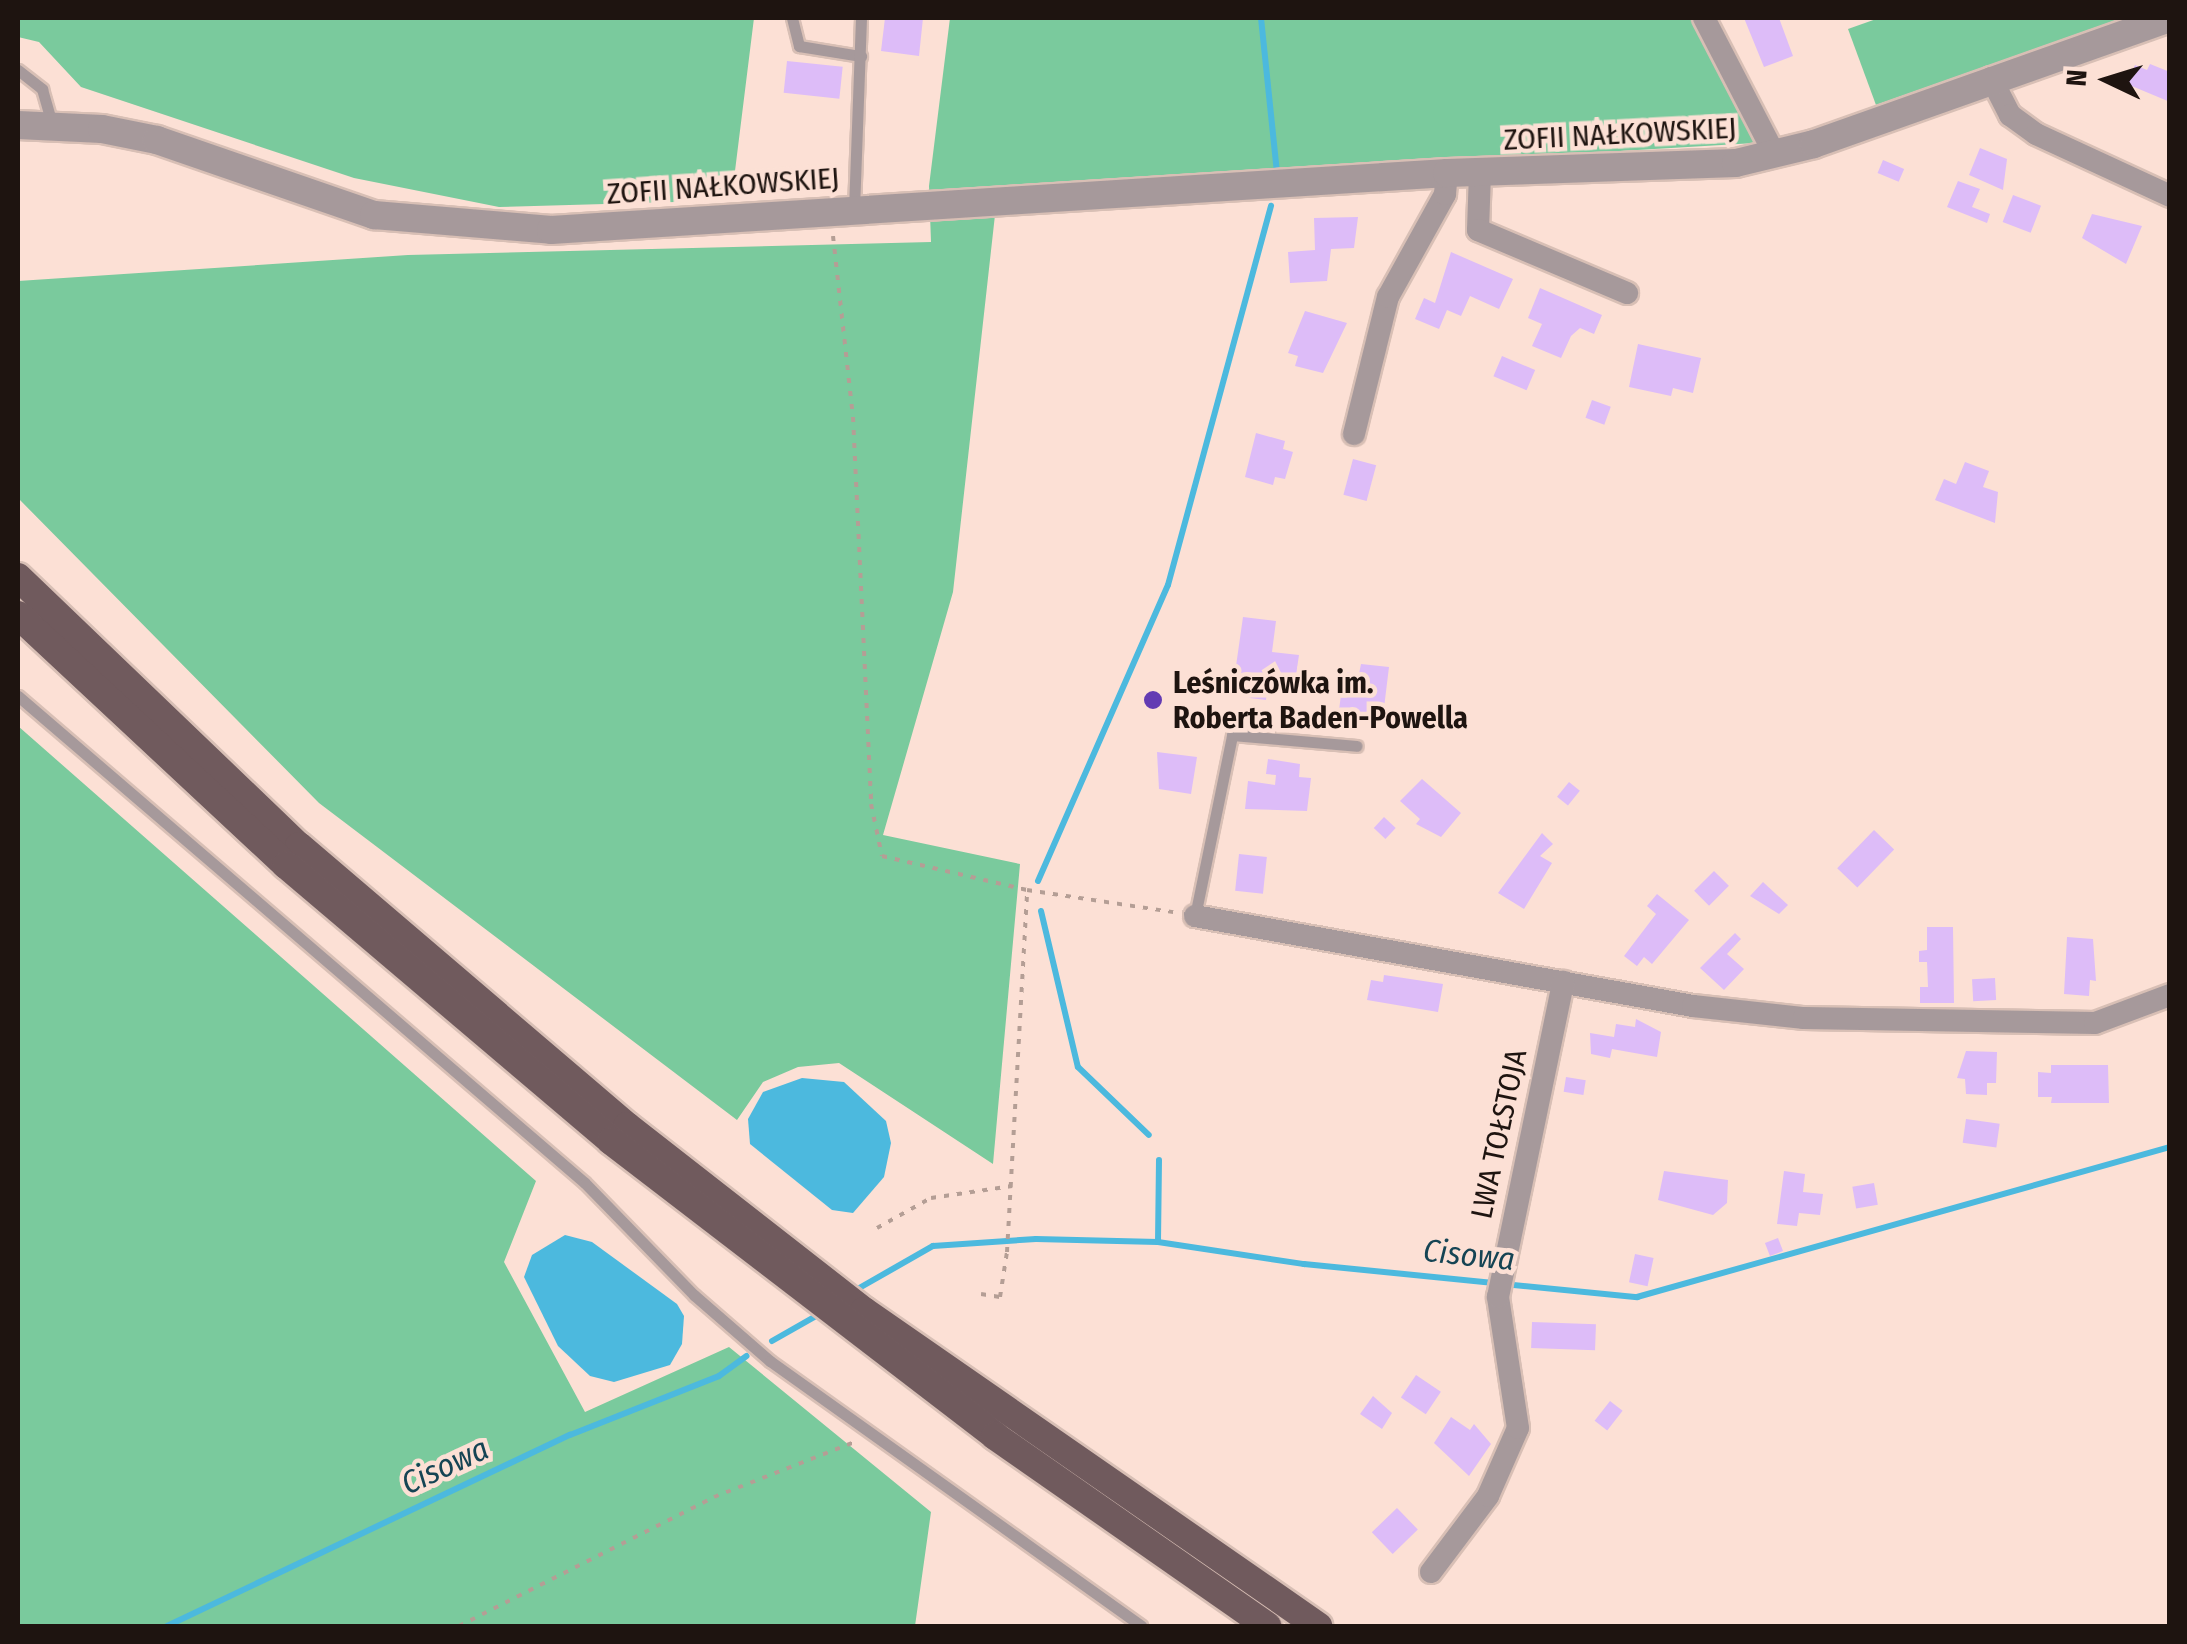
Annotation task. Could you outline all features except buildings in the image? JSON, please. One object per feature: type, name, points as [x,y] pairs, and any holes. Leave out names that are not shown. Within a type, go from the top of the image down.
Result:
[{"type":"main road","points":[[18,577],[220,772],[428,959],[811,1286]]},
{"type":"main road","points":[[18,615],[418,979],[811,1286],[1267,1626]]},
{"type":"main road","points":[[854,1318],[1318,1626]]},
{"type":"street","points":[[1704,18],[1776,155]]},
{"type":"street","name":"ZOFII NAŁKOWSKIEJ","points":[[18,125],[52,125],[156,140],[374,215],[473,228],[551,230],[1447,173],[1696,167],[1776,155],[2170,18]]},
{"type":"street","points":[[1991,78],[2010,116],[2036,134],[2170,196]]},
{"type":"street","points":[[1354,434],[1388,297],[1446,194],[1447,173]]},
{"type":"street","name":"ZOFII NAŁKOWSKIEJ","points":[[1480,173],[1478,230],[1627,293]]},
{"type":"street","points":[[1194,916],[1563,982],[1804,1018],[2095,1023],[2170,995]]},
{"type":"street","name":"LWA TOŁSTOJA","points":[[1431,1572],[1488,1496],[1518,1428],[1498,1297],[1563,982]]},
{"type":"lane","points":[[792,18],[799,46],[860,56]]},
{"type":"lane","points":[[842,210],[861,18]]},
{"type":"lane","points":[[18,70],[42,89],[52,125]]},
{"type":"lane","points":[[18,696],[585,1183],[694,1296],[866,1434],[1141,1626]]},
{"type":"lane","points":[[1194,916],[1232,736],[1358,746]]},
{"type":"path","points":[[842,210],[874,831],[882,856],[904,866],[1026,890],[1194,916]]},
{"type":"path","points":[[980,1294],[1000,1297],[1010,1226],[1026,890]]},
{"type":"path","points":[[876,1228],[932,1198],[1012,1186]]},
{"type":"path","points":[[459,1626],[714,1497],[843,1451],[866,1434]]},
{"type":"green space","points":[[18,18],[754,18],[733,187],[675,202],[499,207],[354,178],[81,87],[39,42],[18,37]]},
{"type":"green space","points":[[950,18],[1697,18],[1755,143],[998,188],[953,592],[883,835],[1020,864],[993,1164],[839,1063],[798,1067],[763,1082],[737,1120],[319,803],[18,498],[18,281],[408,255],[931,242],[929,186]]},
{"type":"green space","points":[[1879,18],[2125,18],[1876,105],[1848,29]]},
{"type":"green space","points":[[18,726],[536,1181],[504,1262],[585,1412],[729,1347],[931,1512],[915,1626],[18,1626]]},
{"type":"water","points":[[802,1078],[844,1082],[886,1121],[891,1143],[884,1177],[853,1213],[832,1210],[750,1144],[748,1119],[763,1092]]},
{"type":"water","points":[[565,1235],[592,1242],[677,1304],[684,1316],[682,1344],[670,1365],[614,1382],[590,1376],[558,1346],[524,1277],[532,1255]]},
{"type":"waterway","points":[[1261,18],[1277,173]]},
{"type":"waterway","points":[[1038,881],[1168,585],[1271,206]]},
{"type":"waterway","points":[[1041,911],[1078,1067],[1149,1135]]},
{"type":"waterway","name":"Cisowa","points":[[854,1291],[933,1246],[1036,1239],[1158,1242],[1304,1264],[1637,1297],[2170,1147]]},
{"type":"waterway","points":[[1158,1242],[1159,1160]]},
{"type":"waterway","name":"Cisowa","points":[[772,1341],[823,1312]]},
{"type":"waterway","name":"Cisowa","points":[[167,1626],[570,1435],[719,1376],[747,1356]]},
{"type":"place","name":"Leśniczówka im. Roberta Baden-Powella","points":[[1153,700]]}]
